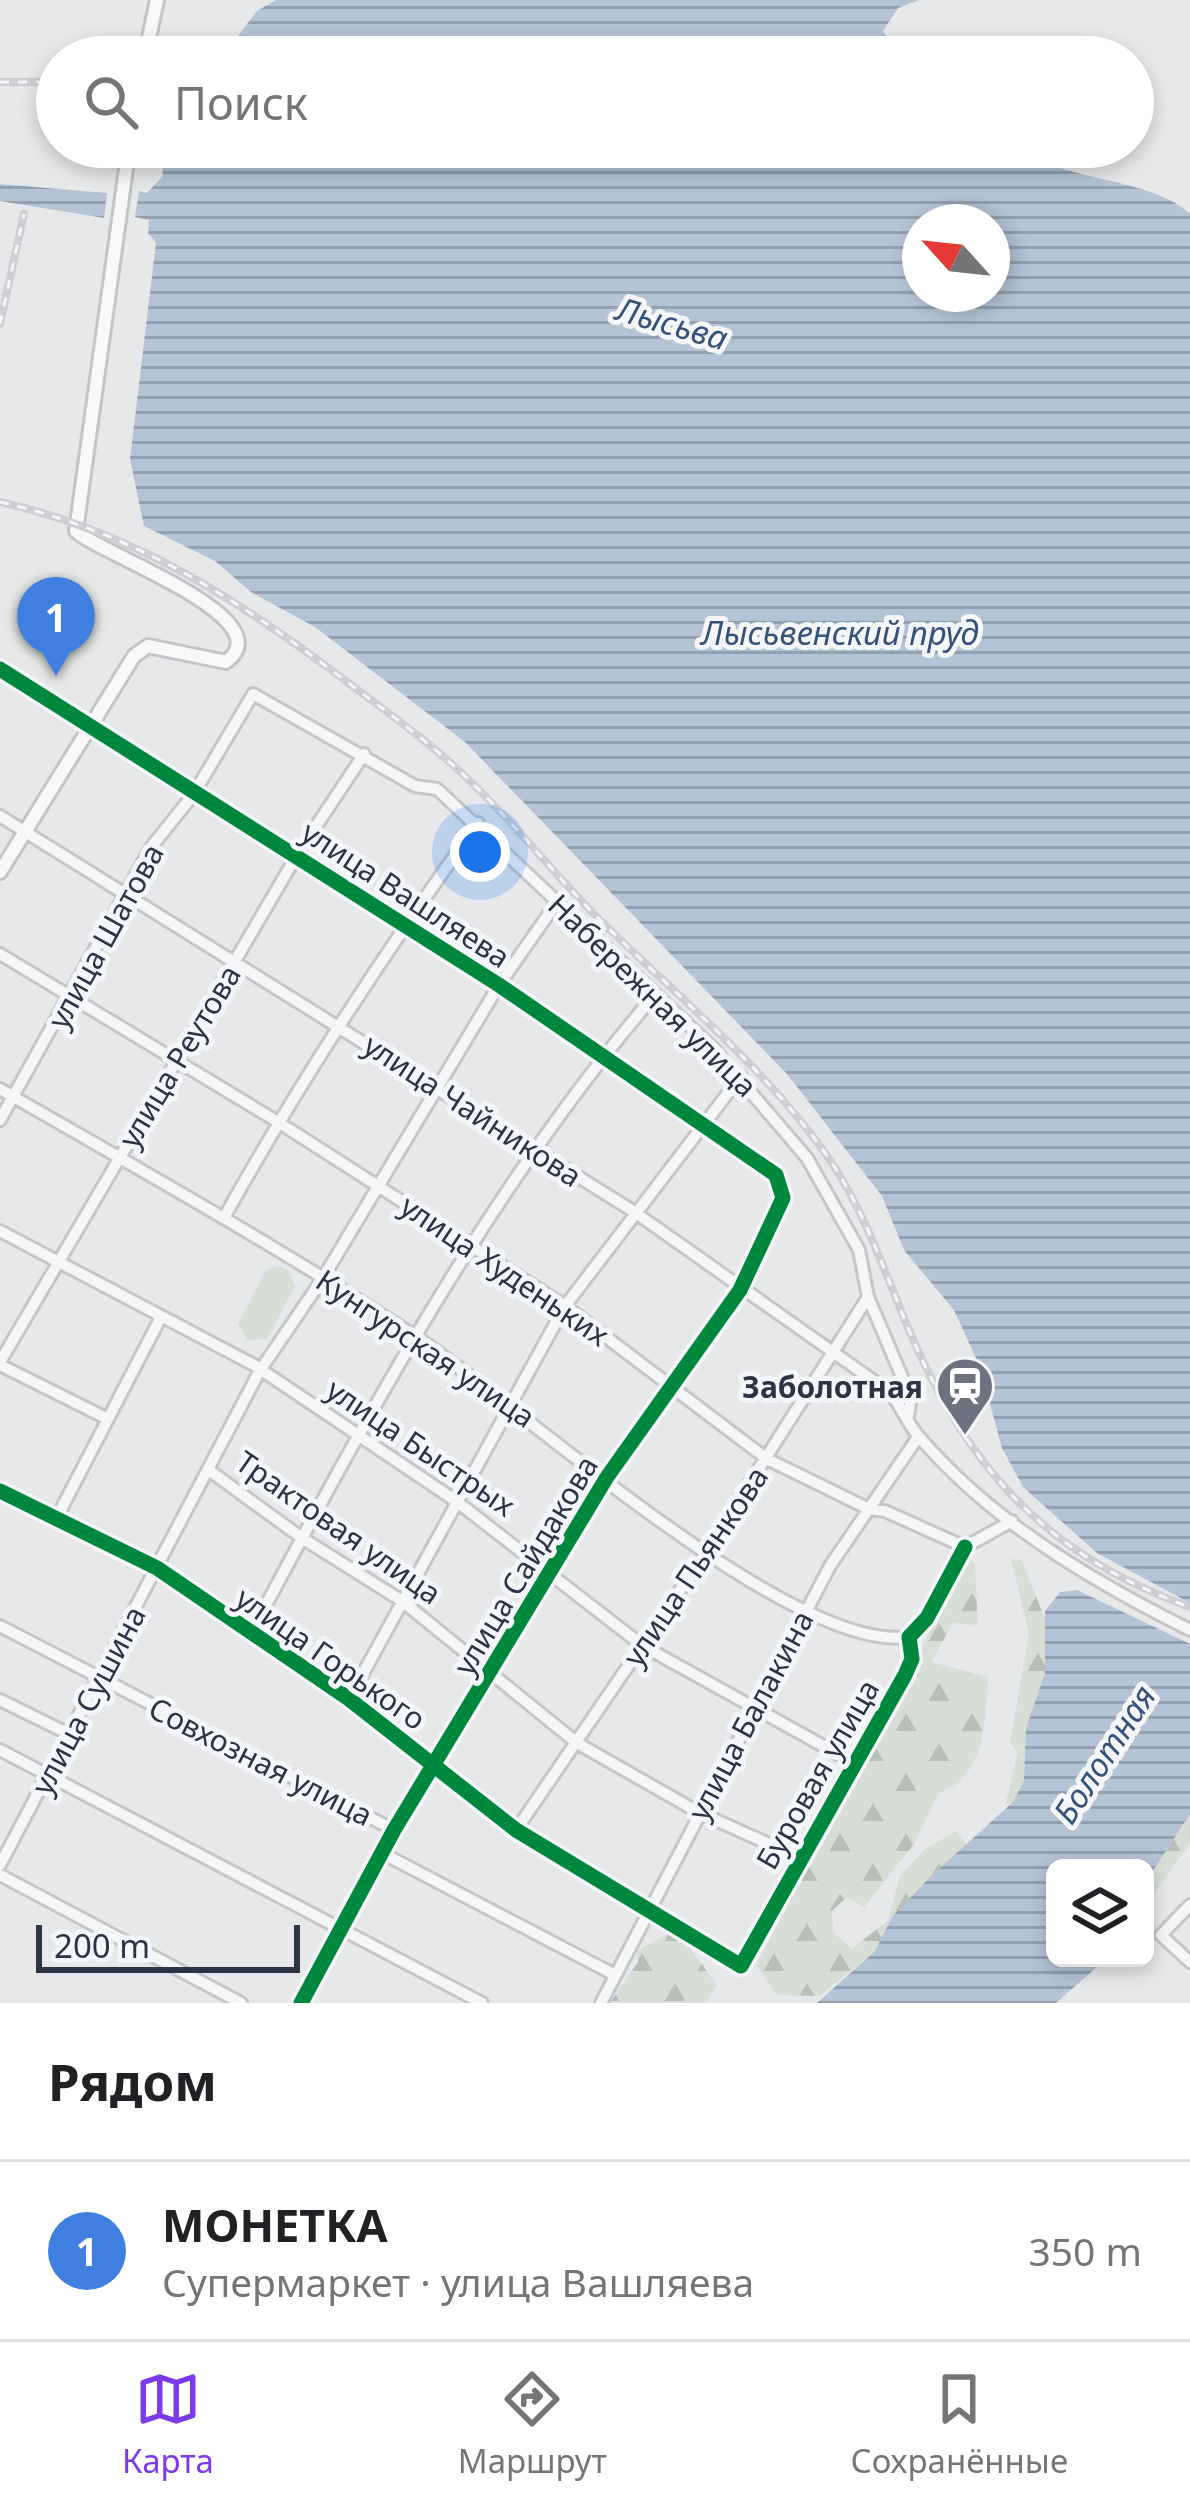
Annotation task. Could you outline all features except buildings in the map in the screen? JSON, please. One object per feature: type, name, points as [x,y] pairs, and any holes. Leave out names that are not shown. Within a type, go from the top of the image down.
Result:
[{"type":"main road","points":[[149,36],[157,0]]},
{"type":"main road","points":[[0,872],[113,682],[148,646],[218,663],[237,654],[240,641],[233,627],[208,606],[76,531],[126,168]]},
{"type":"street","name":"улица Вашляева","points":[[1,670],[499,985],[776,1175]]},
{"type":"street","name":"Набережная улица","points":[[254,694],[415,786],[436,790],[478,823],[653,997],[741,1076],[808,1158],[859,1250],[868,1298],[910,1397],[908,1416]]},
{"type":"street","name":"улица Шатова","points":[[0,1120],[152,847],[194,795],[254,694]]},
{"type":"street","name":"улица Реутова","points":[[0,1363],[297,855],[364,754]]},
{"type":"street","name":"улица Чайникова","points":[[0,816],[633,1211],[891,1393],[918,1437]]},
{"type":"street","points":[[226,1214],[278,1122],[403,926],[478,823]]},
{"type":"street","points":[[259,1372],[323,1278],[499,985],[557,902]]},
{"type":"street","name":"улица Худеньких","points":[[0,954],[174,1064],[278,1122],[566,1306],[767,1459],[868,1509],[884,1511],[965,1547]]},
{"type":"street","points":[[251,1633],[360,1437],[474,1248],[602,1056],[653,997]]},
{"type":"street","points":[[349,1699],[566,1306],[633,1211],[741,1076]]},
{"type":"street","name":"Кунгурская улица","points":[[0,1089],[117,1160],[226,1214],[418,1338],[509,1402],[704,1556],[804,1612],[890,1640],[908,1637]]},
{"type":"street","name":"улица Сайдакова","points":[[301,2003],[394,1830],[494,1672],[607,1477],[740,1290],[778,1218],[784,1198],[776,1175]]},
{"type":"street","name":"улица Быстрых","points":[[0,1231],[259,1372],[456,1501],[551,1570],[643,1646],[854,1763]]},
{"type":"street","name":"улица Пьянкова","points":[[516,1830],[704,1556],[868,1298]]},
{"type":"street","points":[[56,1519],[161,1317]]},
{"type":"street","points":[[0,1363],[106,1418]]},
{"type":"street","name":"улица Сушина","points":[[0,1865],[259,1372]]},
{"type":"street","points":[[918,1437],[1012,1521],[1115,1593],[1190,1630]]},
{"type":"street","name":"улица Балакина","points":[[601,2003],[804,1612],[918,1437]]},
{"type":"street","name":"Трактовая улица","points":[[210,1471],[302,1538],[402,1601],[578,1743],[698,1812],[800,1858]]},
{"type":"street","name":"улица Горького","points":[[0,1491],[157,1568],[349,1699],[516,1830],[741,1966]]},
{"type":"street","points":[[965,1547],[1012,1521]]},
{"type":"street","name":"Буровая улица","points":[[741,1966],[905,1675],[912,1659],[908,1637],[927,1618],[965,1547]]},
{"type":"street","name":"Совхозная улица","points":[[0,1626],[394,1830]]},
{"type":"street","points":[[0,1700],[71,1736]]},
{"type":"street","points":[[0,1750],[482,2003]]},
{"type":"street","name":"Совхозная улица","points":[[382,1853],[615,1975]]},
{"type":"street","points":[[0,1875],[241,2003]]},
{"type":"street","points":[[1190,1905],[1161,1935],[1190,1962]]},
{"type":"green space","points":[[277,1266],[288,1270],[295,1286],[267,1339],[248,1340],[238,1324],[266,1270]]},
{"type":"green space","points":[[968,1559],[975,1563],[978,1625],[953,1623],[931,1662],[988,1677],[975,1760],[954,1785],[938,1794],[914,1844],[864,1907],[847,1897],[832,1911],[833,1932],[852,1949],[888,1920],[900,1876],[924,1850],[956,1831],[968,1847],[892,1917],[875,1951],[820,1996],[777,1995],[756,1965]]},
{"type":"green space","points":[[1011,1559],[1022,1560],[1049,1630],[1045,1673],[1026,1728],[1024,1781],[1013,1803],[1006,1803],[1018,1752],[1010,1743],[1029,1634]]},
{"type":"green space","points":[[1190,1814],[1190,1843],[1154,1893],[1154,1869]]},
{"type":"green space","points":[[668,1934],[688,1945],[717,1985],[706,2003],[610,2003],[638,1962],[637,1951]]},
{"type":"water","points":[[276,0],[919,0],[898,8],[883,31],[886,36],[238,36],[257,11]]},
{"type":"water","name":"Лысьвенский пруд","points":[[162,168],[1063,168],[1153,193],[1190,214],[1190,1603],[1097,1553],[1023,1487],[1002,1448],[980,1367],[954,1310],[904,1250],[882,1196],[787,1074],[465,742],[315,627],[251,592],[215,561],[144,526],[130,459],[156,243],[148,233],[149,220],[135,217],[139,191],[147,193],[163,176]]},
{"type":"water","points":[[0,184],[107,193],[104,218],[0,201]]},
{"type":"water","name":"Болотная","points":[[1077,1590],[1190,1644],[1190,1814],[1154,1869],[1154,1859],[1046,1859],[1046,1967],[1097,1967],[1056,2003],[817,2003],[875,1951],[892,1917],[928,1879],[1013,1802],[1024,1781],[1026,1728],[1045,1673],[1045,1611],[1060,1592]]},
{"type":"railway","points":[[0,82],[36,82]]},
{"type":"railway","points":[[0,324],[24,214]]},
{"type":"railway","points":[[0,502],[94,531],[180,571],[262,621],[454,766],[599,919],[750,1064],[805,1126],[853,1199],[929,1374],[954,1420],[1015,1498],[1092,1561],[1190,1607]]},
{"type":"cycle path","points":[[0,669],[499,985],[776,1175],[783,1198],[740,1290],[607,1477],[394,1830],[301,2003]]},
{"type":"cycle path","points":[[0,1491],[157,1568],[349,1699],[516,1830],[741,1966],[905,1675],[912,1659],[909,1637],[927,1618],[965,1547]]},
{"type":"place","name":"МОНЕТКА","points":[[56,676]]},
{"type":"place","name":"Заболотная","points":[[965,1437]]},
{"type":"water label","name":"Лысьва","points":[[672,323]]}]
